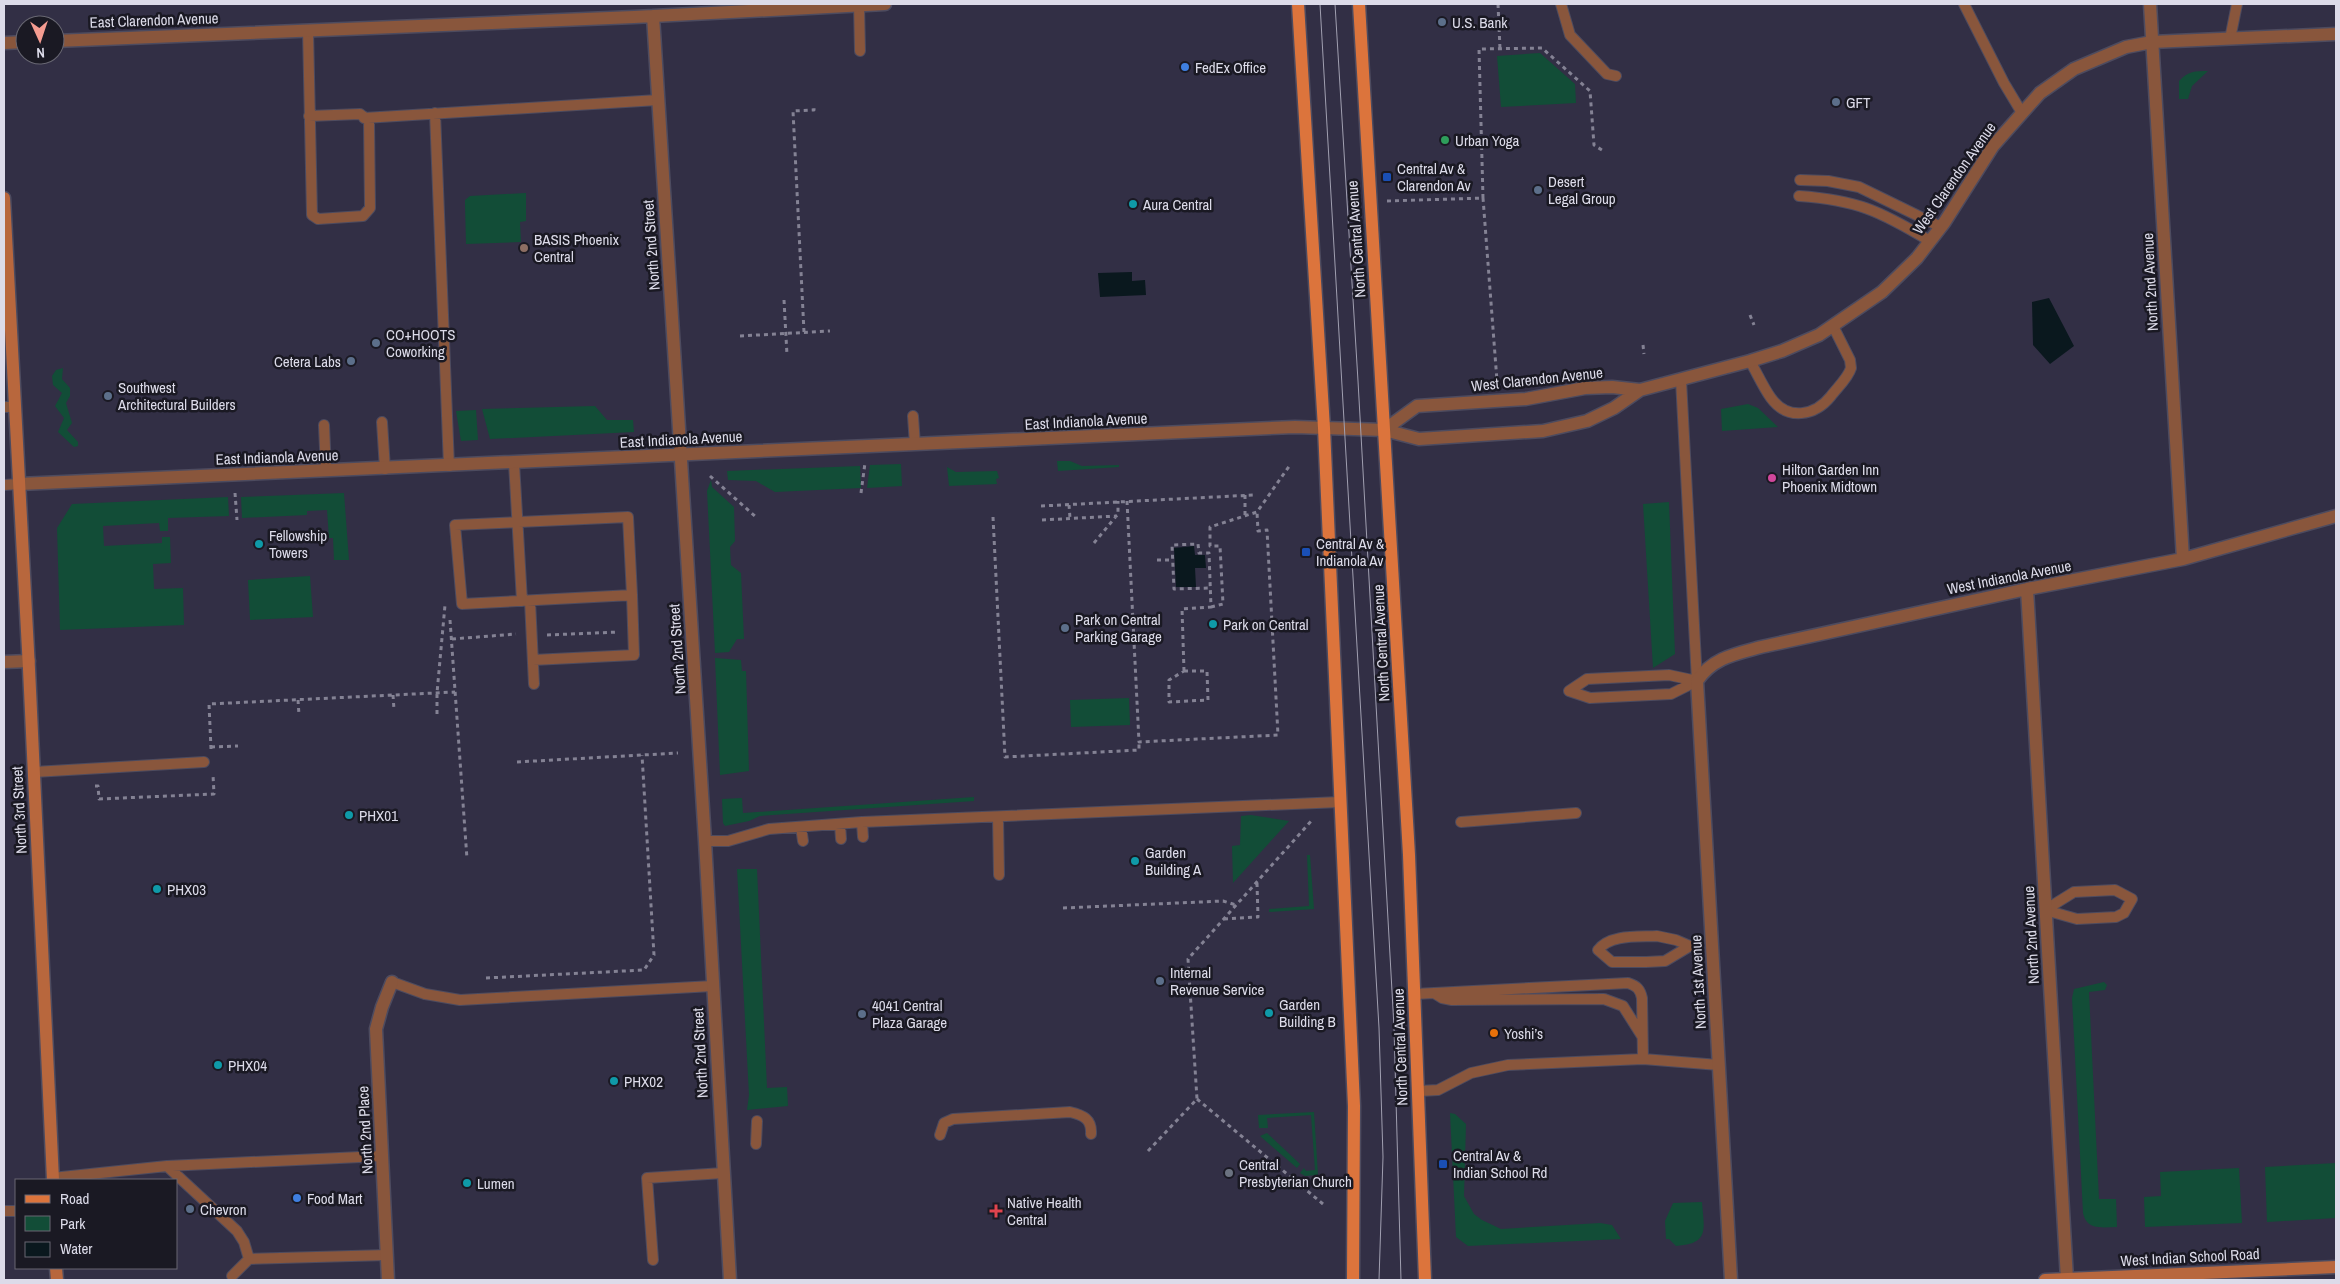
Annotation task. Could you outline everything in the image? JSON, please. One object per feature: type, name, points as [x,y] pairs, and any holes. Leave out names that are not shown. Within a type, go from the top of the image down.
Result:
[{"type":"main road","points":[[1298,4],[1324,428],[1354,1106],[1353,1280]]},
{"type":"main road","name":"North Central Avenue","points":[[1359,4],[1409,855],[1425,1280]]},
{"type":"street","name":"East Clarendon Avenue","points":[[65,41],[652,16],[885,4]]},
{"type":"street","name":"North 2nd Avenue","points":[[2150,4],[2183,559]]},
{"type":"street","name":"North 2nd Street","points":[[652,16],[705,842],[730,1280]]},
{"type":"street","name":"West Clarendon Avenue","points":[[1384,430],[1417,406],[1526,399],[1584,388],[1612,387],[1640,390],[1750,361],[1789,348],[1819,335],[1882,292],[1916,258],[1941,227],[1993,146],[2040,93],[2074,69],[2126,47],[2152,42],[2336,34]]},
{"type":"street","name":"North 3rd Street","points":[[4,198],[9,407],[19,484],[53,1179]]},
{"type":"street","name":"West Clarendon Avenue","points":[[1345,428],[1384,430],[1419,439],[1543,431],[1587,421],[1614,408],[1640,390]]},
{"type":"street","name":"East Indianola Avenue","points":[[19,484],[326,472],[1295,427],[1345,428]]},
{"type":"street","name":"West Indianola Avenue","points":[[1697,681],[1711,665],[1728,656],[1770,645],[2027,589],[2183,559],[2336,516]]},
{"type":"street","name":"North 2nd Avenue","points":[[2027,589],[2067,1279]]},
{"type":"street","points":[[4,662],[29,661]]},
{"type":"street","name":"North 1st Avenue","points":[[1697,681],[1731,1280]]},
{"type":"street","name":"North 2nd Place","points":[[388,1280],[376,1029],[392,982]]},
{"type":"street","name":"West Indian School Road","points":[[2045,1280],[2336,1267]]},
{"type":"lane","points":[[1561,4],[1570,35],[1607,74],[1616,76]]},
{"type":"lane","points":[[1964,4],[2004,83],[2022,113]]},
{"type":"lane","points":[[2230,39],[2237,4]]},
{"type":"lane","points":[[859,5],[860,51]]},
{"type":"lane","points":[[308,30],[309,116],[312,215],[318,219],[364,216],[370,208],[369,121],[360,114],[309,116]]},
{"type":"lane","points":[[364,118],[658,100]]},
{"type":"lane","points":[[435,113],[449,466]]},
{"type":"lane","points":[[1800,180],[1844,183],[1859,187],[1941,227]]},
{"type":"lane","points":[[1799,196],[1829,198],[1870,209],[1891,217],[1930,241]]},
{"type":"lane","points":[[1750,361],[1771,398],[1778,405],[1789,411],[1800,413],[1819,408],[1851,368],[1850,360],[1833,326]]},
{"type":"lane","points":[[1681,380],[1697,681]]},
{"type":"lane","points":[[913,416],[915,445]]},
{"type":"lane","points":[[382,422],[385,469]]},
{"type":"lane","points":[[324,425],[326,472]]},
{"type":"lane","points":[[514,463],[517,522],[533,660],[534,684]]},
{"type":"lane","points":[[4,485],[19,484]]},
{"type":"lane","points":[[533,660],[634,655],[632,595],[628,517],[455,525],[462,604],[632,595]]},
{"type":"lane","points":[[1669,675],[1697,681],[1671,694],[1590,698],[1569,691],[1587,679],[1669,675]]},
{"type":"lane","points":[[34,772],[209,762]]},
{"type":"lane","points":[[705,842],[728,841],[755,832],[862,822],[1340,802]]},
{"type":"lane","points":[[1460,822],[1576,813]]},
{"type":"lane","points":[[998,817],[1000,875]]},
{"type":"lane","points":[[862,822],[863,837]]},
{"type":"lane","points":[[840,824],[841,839]]},
{"type":"lane","points":[[801,827],[803,841]]},
{"type":"lane","points":[[2115,890],[2132,899],[2124,913],[2116,917],[2077,919],[2046,910],[2074,892],[2115,890]]},
{"type":"lane","points":[[1646,937],[1668,938],[1690,946],[1664,961],[1646,962],[1612,962],[1598,950],[1603,943],[1646,937]]},
{"type":"lane","points":[[392,982],[425,994],[460,1000],[713,986]]},
{"type":"lane","points":[[1415,994],[1628,983],[1640,990],[1642,998],[1643,1059]]},
{"type":"lane","points":[[1434,992],[1442,998],[1452,1000],[1604,999],[1623,1006],[1643,1037]]},
{"type":"lane","points":[[1418,1091],[1438,1090],[1471,1073],[1494,1067],[1643,1059],[1719,1065]]},
{"type":"lane","points":[[940,1135],[944,1123],[953,1119],[1070,1112],[1081,1114],[1088,1120],[1092,1127],[1091,1134]]},
{"type":"lane","points":[[756,1144],[757,1121]]},
{"type":"lane","points":[[53,1179],[167,1166],[382,1156]]},
{"type":"lane","points":[[167,1166],[237,1231],[244,1242],[249,1259]]},
{"type":"lane","points":[[653,1260],[648,1178],[723,1173]]},
{"type":"lane","points":[[232,1276],[249,1259],[386,1254]]},
{"type":"path","points":[[1498,4],[1500,48]]},
{"type":"path","points":[[1497,381],[1483,198],[1479,49],[1542,48],[1590,92],[1594,145],[1605,152]]},
{"type":"path","points":[[804,332],[793,111],[814,110],[814,106]]},
{"type":"path","points":[[1387,201],[1483,198]]},
{"type":"path","points":[[784,300],[787,355]]},
{"type":"path","points":[[1750,315],[1754,325]]},
{"type":"path","points":[[740,336],[830,331]]},
{"type":"path","points":[[1643,345],[1644,354]]},
{"type":"path","points":[[861,493],[865,463]]},
{"type":"path","points":[[1139,742],[1278,735],[1267,530],[1258,531],[1257,512],[1290,465]]},
{"type":"path","points":[[710,476],[758,518]]},
{"type":"path","points":[[235,493],[237,520]]},
{"type":"path","points":[[1244,495],[1245,515]]},
{"type":"path","points":[[1041,506],[1253,495]]},
{"type":"path","points":[[1094,543],[1117,516],[1118,508],[1122,502]]},
{"type":"path","points":[[993,517],[1005,757],[1139,750],[1122,502]]},
{"type":"path","points":[[1068,505],[1070,518]]},
{"type":"path","points":[[1184,672],[1182,609],[1211,607],[1223,604],[1220,546],[1210,546],[1210,527],[1257,512]]},
{"type":"path","points":[[1042,520],[1117,516]]},
{"type":"path","points":[[1210,588],[1174,589],[1172,545],[1198,544],[1199,553],[1209,553],[1211,607]]},
{"type":"path","points":[[1157,560],[1172,560]]},
{"type":"path","points":[[438,714],[437,693],[445,605],[462,604]]},
{"type":"path","points":[[450,620],[467,859]]},
{"type":"path","points":[[1207,671],[1208,700],[1169,702],[1169,680],[1184,672],[1207,671]]},
{"type":"path","points":[[95,786],[98,786],[99,799],[214,794],[209,762],[211,747],[209,704],[455,692]]},
{"type":"path","points":[[393,695],[394,710]]},
{"type":"path","points":[[298,700],[299,715]]},
{"type":"path","points":[[211,747],[238,746]]},
{"type":"path","points":[[516,762],[678,753]]},
{"type":"path","points":[[486,978],[644,970],[654,955],[642,755]]},
{"type":"path","points":[[1314,819],[1188,959],[1197,1099],[1324,1204]]},
{"type":"path","points":[[1224,919],[1258,917],[1257,882]]},
{"type":"path","points":[[1063,908],[1223,901],[1236,905]]},
{"type":"path","points":[[1148,1151],[1197,1099]]},
{"type":"green space","points":[[1540,53],[1575,84],[1576,103],[1501,107],[1497,56]]},
{"type":"green space","points":[[2208,71],[2192,86],[2188,99],[2179,99],[2179,81],[2182,78],[2192,72]]},
{"type":"green space","points":[[526,193],[526,221],[520,222],[521,242],[466,244],[465,200],[470,196]]},
{"type":"green space","points":[[63,368],[62,379],[70,388],[70,396],[66,403],[72,423],[67,430],[78,442],[78,446],[74,447],[58,432],[64,418],[55,406],[62,393],[53,385],[52,376],[56,370]]},
{"type":"green space","points":[[1748,404],[1758,408],[1778,427],[1722,431],[1721,409]]},
{"type":"green space","points":[[595,406],[607,420],[633,420],[634,432],[490,439],[482,409]]},
{"type":"green space","points":[[476,410],[478,440],[461,441],[456,411]]},
{"type":"green space","points":[[1057,461],[1070,461],[1082,466],[1119,465],[1119,467],[1058,471]]},
{"type":"green space","points":[[901,464],[902,486],[867,488],[870,465]]},
{"type":"green space","points":[[860,466],[861,488],[775,492],[756,481],[728,480],[727,471]]},
{"type":"green space","points":[[947,467],[956,472],[997,471],[999,478],[996,479],[997,484],[949,486]]},
{"type":"green space","points":[[711,480],[712,487],[734,507],[735,541],[730,547],[731,565],[741,573],[744,639],[737,639],[729,652],[715,653],[707,491]]},
{"type":"green space","points":[[344,493],[349,560],[334,560],[333,538],[329,538],[327,510],[307,511],[307,515],[242,518],[241,497]]},
{"type":"green space","points":[[228,497],[229,516],[168,518],[168,531],[160,531],[159,523],[103,526],[104,546],[162,543],[162,537],[170,537],[171,563],[153,564],[154,589],[183,588],[184,625],[60,630],[57,528],[72,504]]},
{"type":"green space","points":[[1669,502],[1675,654],[1653,668],[1643,504]]},
{"type":"green space","points":[[310,576],[313,617],[250,620],[248,580]]},
{"type":"green space","points":[[715,658],[741,660],[742,671],[746,671],[749,771],[720,775]]},
{"type":"green space","points":[[1129,698],[1130,725],[1071,727],[1070,700]]},
{"type":"green space","points":[[974,797],[974,801],[760,816],[749,821],[725,826],[723,823],[722,799],[742,798],[743,813]]},
{"type":"green space","points":[[1251,815],[1289,821],[1233,883],[1232,846],[1240,845],[1241,816]]},
{"type":"green space","points":[[1307,855],[1310,855],[1314,909],[1269,912],[1269,909],[1309,906]]},
{"type":"green space","points":[[737,869],[757,869],[767,1088],[787,1087],[788,1106],[747,1110],[749,1095]]},
{"type":"green space","points":[[2104,982],[2107,985],[2105,990],[2089,992],[2099,1199],[2116,1199],[2117,1227],[2096,1227],[2088,1223],[2083,1213],[2072,998],[2074,989]]},
{"type":"green space","points":[[1314,1112],[1318,1175],[1305,1176],[1300,1173],[1304,1168],[1306,1171],[1315,1170],[1311,1115],[1267,1118],[1268,1128],[1259,1128],[1258,1115]]},
{"type":"green space","points":[[1450,1113],[1455,1114],[1466,1124],[1464,1196],[1474,1214],[1482,1220],[1501,1229],[1600,1223],[1612,1225],[1621,1239],[1468,1246],[1456,1237]]},
{"type":"green space","points":[[1267,1133],[1300,1164],[1297,1168],[1260,1136]]},
{"type":"green space","points":[[2336,1163],[2336,1218],[2267,1222],[2265,1167]]},
{"type":"green space","points":[[2239,1168],[2242,1223],[2145,1227],[2144,1197],[2161,1196],[2160,1172]]},
{"type":"green space","points":[[1702,1202],[1704,1227],[1700,1238],[1687,1245],[1676,1246],[1669,1239],[1666,1239],[1665,1221],[1673,1203]]},
{"type":"water","points":[[1132,272],[1132,281],[1145,280],[1146,295],[1100,297],[1098,273]]},
{"type":"water","points":[[2049,298],[2074,346],[2050,364],[2033,345],[2032,302]]},
{"type":"water","points":[[1194,546],[1195,555],[1205,555],[1206,568],[1195,568],[1196,587],[1176,587],[1174,548]]},
{"type":"tram line","points":[[1320,4],[1379,1028],[1383,1157],[1379,1280]]},
{"type":"tram line","points":[[1335,4],[1394,1027],[1401,1280]]},
{"type":"place","name":"U.S. Bank","points":[[1442,22]]},
{"type":"place","name":"FedEx Office","points":[[1185,67]]},
{"type":"place","name":"GFT","points":[[1836,102]]},
{"type":"place","name":"Urban Yoga","points":[[1445,140]]},
{"type":"place","name":"Central Av & Clarendon Av","points":[[1387,177]]},
{"type":"place","name":"Desert Legal Group","points":[[1538,190]]},
{"type":"place","name":"Aura Central","points":[[1133,204]]},
{"type":"place","name":"BASIS Phoenix Central","points":[[524,248]]},
{"type":"place","name":"CO+HOOTS Coworking","points":[[376,343]]},
{"type":"place","name":"Cetera Labs","points":[[351,361]]},
{"type":"place","name":"Southwest Architectural Builders","points":[[108,396]]},
{"type":"place","name":"Hilton Garden Inn Phoenix Midtown","points":[[1772,478]]},
{"type":"place","name":"Fellowship Towers","points":[[259,544]]},
{"type":"place","name":"Central Av & Indianola Av","points":[[1306,552]]},
{"type":"place","name":"Park on Central","points":[[1213,624]]},
{"type":"place","name":"Park on Central Parking Garage","points":[[1065,628]]},
{"type":"place","name":"PHX01","points":[[349,815]]},
{"type":"place","name":"Garden Building A","points":[[1135,861]]},
{"type":"place","name":"PHX03","points":[[157,889]]},
{"type":"place","name":"Internal Revenue Service","points":[[1160,981]]},
{"type":"place","name":"Garden Building B","points":[[1269,1013]]},
{"type":"place","name":"4041 Central Plaza Garage","points":[[862,1014]]},
{"type":"place","name":"Yoshi’s","points":[[1494,1033]]},
{"type":"place","name":"PHX04","points":[[218,1065]]},
{"type":"place","name":"PHX02","points":[[614,1081]]},
{"type":"place","name":"Central Av & Indian School Rd","points":[[1443,1164]]},
{"type":"place","name":"Central Presbyterian Church","points":[[1229,1173]]},
{"type":"place","name":"Lumen","points":[[467,1183]]},
{"type":"place","name":"Food Mart","points":[[297,1198]]},
{"type":"place","name":"Chevron","points":[[190,1209]]},
{"type":"place","name":"Native Health Central","points":[[996,1211]]}]
